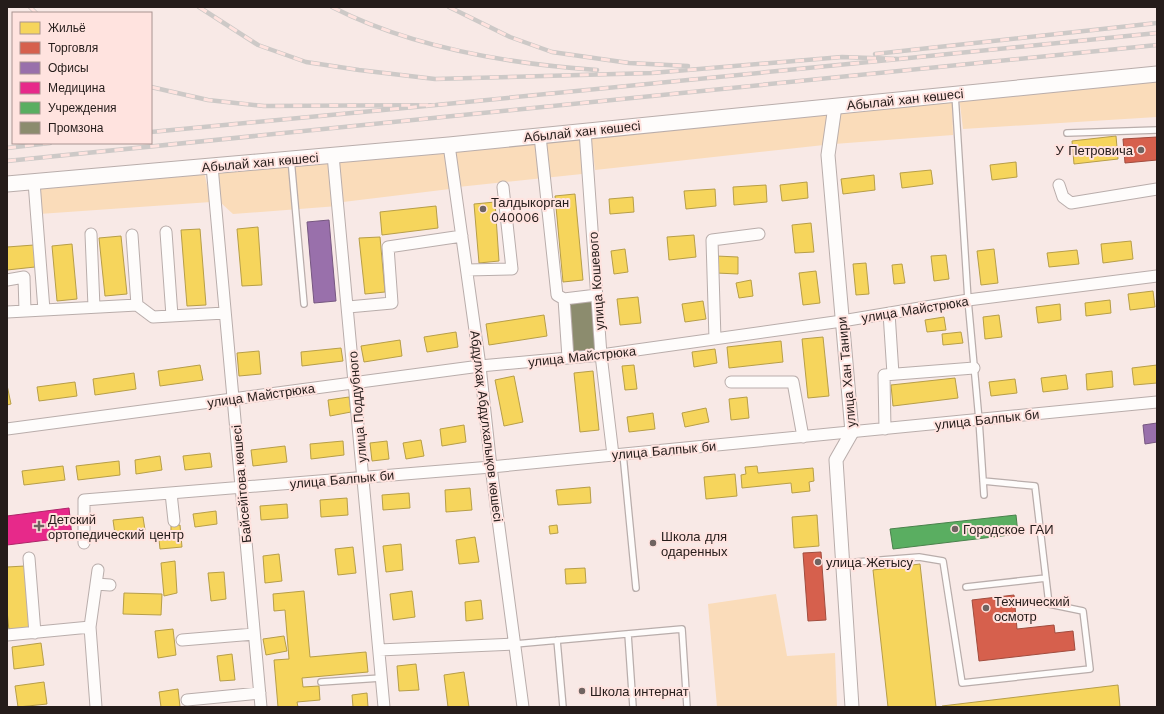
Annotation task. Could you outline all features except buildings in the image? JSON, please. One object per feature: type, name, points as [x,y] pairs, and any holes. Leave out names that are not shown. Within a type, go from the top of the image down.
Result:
[{"type":"main road","name":"Абылай хан көшесі","points":[[7,184],[449,145],[1157,74]]},
{"type":"street","name":"улица Хан Танири","points":[[835,106],[828,155],[852,432],[836,460],[852,707]]},
{"type":"street","name":"улица Кошевого","points":[[585,131],[601,355],[618,455]]},
{"type":"street","points":[[540,136],[557,295],[564,298],[597,294]]},
{"type":"street","name":"Абдұлхақ Абдұлхалықов көшесі","points":[[449,145],[480,366],[491,467],[523,707]]},
{"type":"street","name":"улица Поддубного","points":[[333,155],[384,707]]},
{"type":"street","name":"Байсейітова көшесі","points":[[212,166],[261,707]]},
{"type":"street","points":[[34,182],[44,310]]},
{"type":"street","points":[[1060,185],[1063,197],[1071,203],[1157,189]]},
{"type":"street","points":[[466,270],[512,269],[503,187]]},
{"type":"street","points":[[166,232],[172,316]]},
{"type":"street","points":[[91,234],[94,307]]},
{"type":"street","points":[[132,234],[137,305]]},
{"type":"street","points":[[715,339],[712,240],[759,234]]},
{"type":"street","points":[[348,307],[392,303],[388,247],[462,236]]},
{"type":"street","name":"улица Майстрюка","points":[[7,429],[480,366],[601,355],[842,321],[968,300],[1157,276]]},
{"type":"street","points":[[7,280],[24,278],[25,311]]},
{"type":"street","points":[[564,298],[568,358]]},
{"type":"street","points":[[7,312],[137,305],[153,316],[226,313]]},
{"type":"street","points":[[889,313],[893,374]]},
{"type":"street","points":[[885,429],[884,375],[974,368]]},
{"type":"street","points":[[731,382],[793,382],[803,437]]},
{"type":"street","name":"улица Балпык би","points":[[84,543],[84,500],[491,467],[1157,402]]},
{"type":"street","points":[[171,493],[174,521]]},
{"type":"street","points":[[29,558],[35,633]]},
{"type":"street","points":[[92,707],[90,627],[98,570]]},
{"type":"street","points":[[96,584],[110,585]]},
{"type":"street","points":[[7,634],[35,633],[90,627]]},
{"type":"street","points":[[182,640],[254,634]]},
{"type":"street","points":[[379,650],[515,644]]},
{"type":"street","points":[[187,700],[260,693]]},
{"type":"lane","points":[[955,94],[968,300],[984,495]]},
{"type":"lane","points":[[1067,133],[1157,130]]},
{"type":"lane","points":[[290,159],[304,304]]},
{"type":"lane","points":[[618,455],[636,588]]},
{"type":"lane","points":[[842,563],[919,557],[943,562],[962,683],[1090,669],[1083,611],[1049,604],[1035,486],[983,481]]},
{"type":"lane","points":[[966,587],[1046,578]]},
{"type":"lane","points":[[515,644],[682,629],[687,707]]},
{"type":"lane","points":[[628,634],[633,707]]},
{"type":"lane","points":[[557,640],[563,707]]},
{"type":"lane","points":[[321,682],[381,678]]},
{"type":"shaded area","points":[[1157,77],[1157,117],[963,129],[959,96]]},
{"type":"shaded area","points":[[952,97],[953,135],[834,144],[840,109]]},
{"type":"shaded area","points":[[828,112],[824,145],[595,170],[591,136]]},
{"type":"shaded area","points":[[582,136],[582,174],[458,187],[455,148]]},
{"type":"shaded area","points":[[445,148],[450,189],[343,202],[337,159]]},
{"type":"shaded area","points":[[330,158],[338,206],[233,214],[220,202],[217,170]]},
{"type":"shaded area","points":[[204,172],[211,202],[39,214],[40,188]]},
{"type":"shaded area","points":[[776,594],[787,656],[835,653],[837,707],[717,707],[708,604]]},
{"type":"railway","points":[[30,7],[35,12]]},
{"type":"railway","points":[[199,7],[258,45],[306,62],[435,79],[652,73],[842,57],[899,59],[436,105]]},
{"type":"railway","points":[[332,7],[362,21],[427,43],[496,58],[597,70]]},
{"type":"railway","points":[[449,7],[510,37],[552,52],[629,63],[688,66]]},
{"type":"railway","points":[[875,54],[1157,23]]},
{"type":"railway","points":[[899,59],[1157,33]]},
{"type":"railway","points":[[7,161],[1157,45]]},
{"type":"railway","points":[[152,87],[208,100],[264,106],[436,105],[152,132]]},
{"type":"railway","points":[[7,148],[41,144]]},
{"type":"place","name":"У Петровича","points":[[1141,150]]},
{"type":"place","name":"Талдыкорган 040006","points":[[483,209]]},
{"type":"place","name":"Детский ортопедический центр","points":[[39,526]]},
{"type":"place","name":"Городское ГАИ","points":[[955,529]]},
{"type":"place","name":"Школа для одаренных","points":[[653,543]]},
{"type":"place","name":"улица Жетысу","points":[[818,562]]},
{"type":"place","name":"Технический осмотр","points":[[986,608]]},
{"type":"place","name":"Школа интернат","points":[[582,691]]}]
